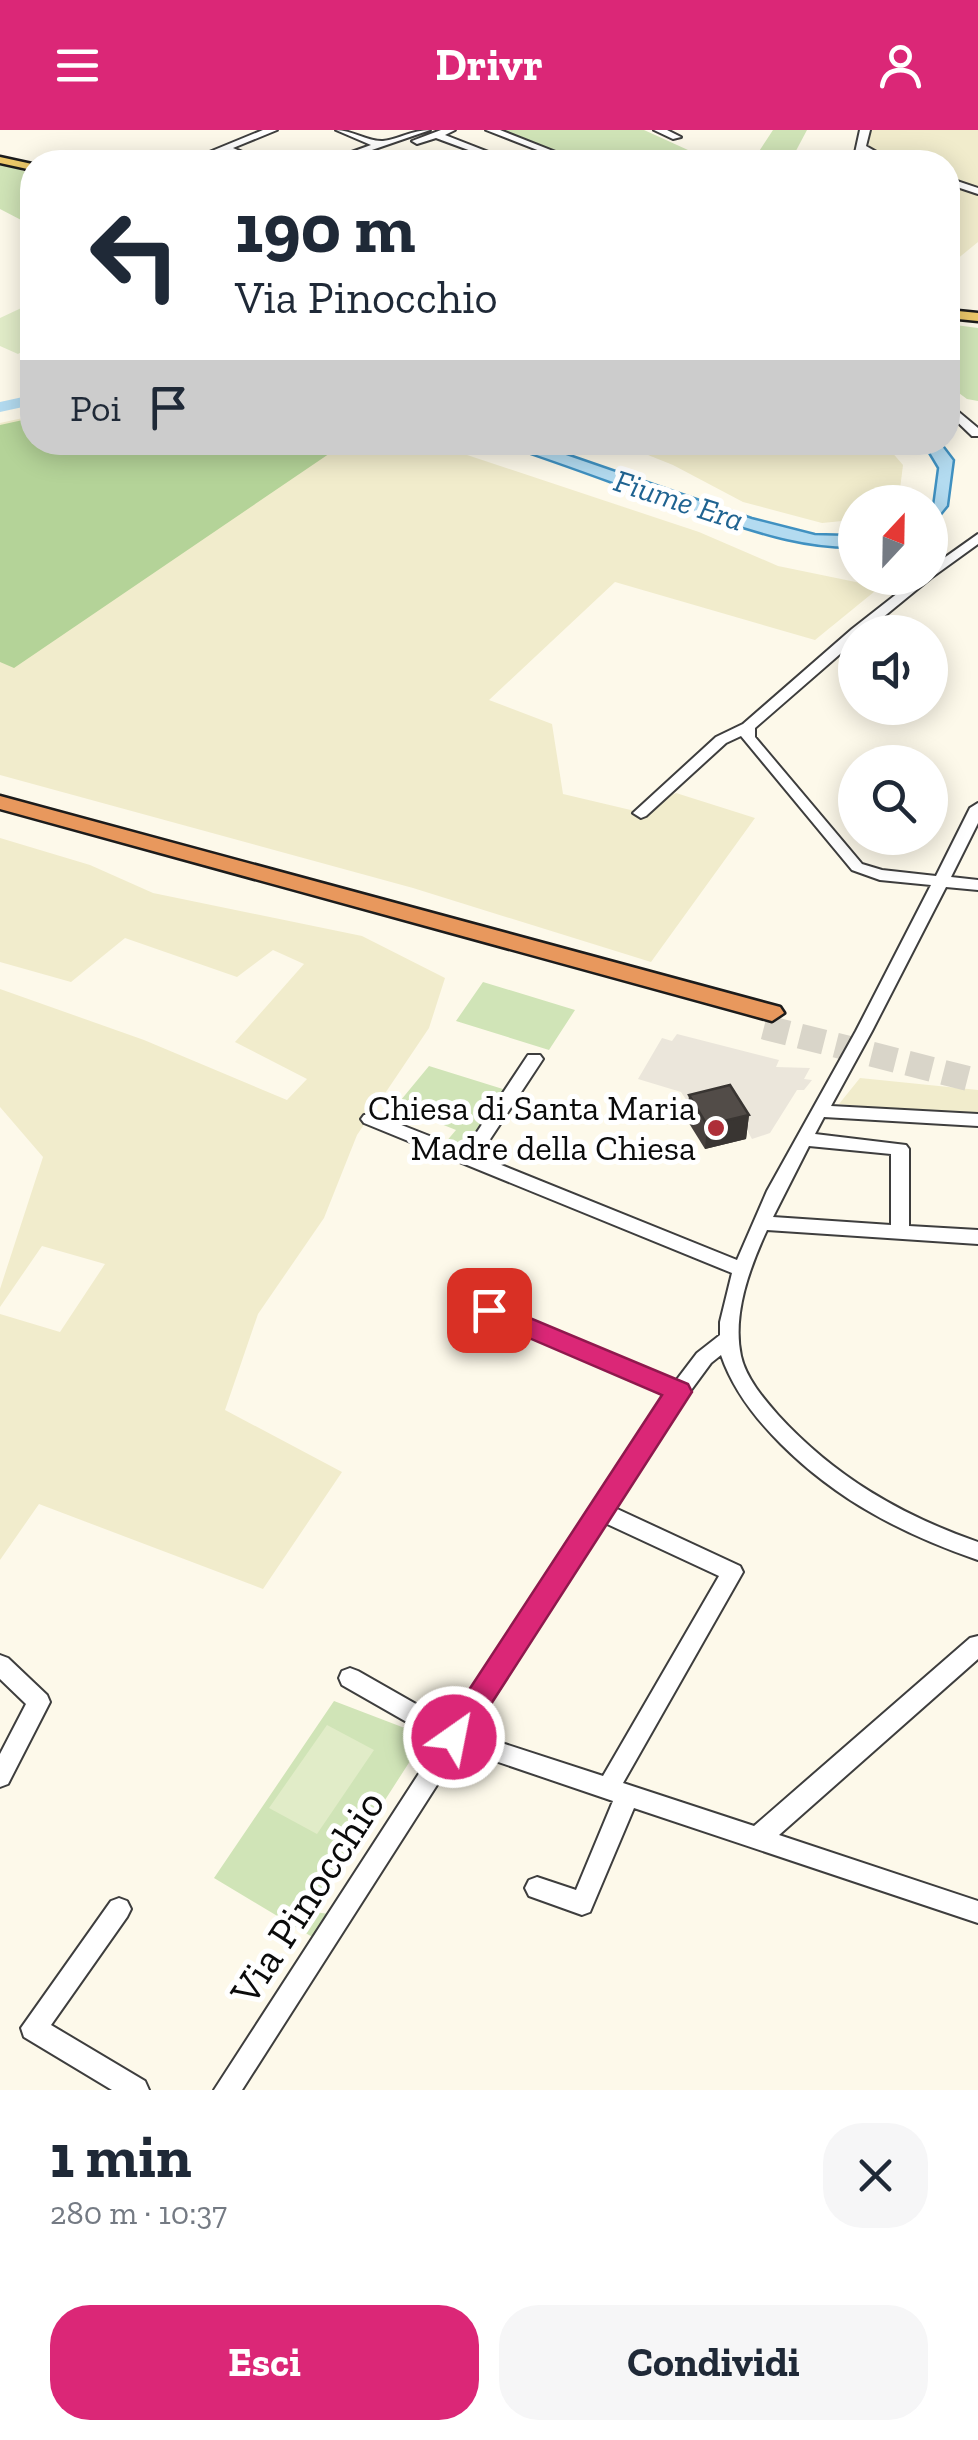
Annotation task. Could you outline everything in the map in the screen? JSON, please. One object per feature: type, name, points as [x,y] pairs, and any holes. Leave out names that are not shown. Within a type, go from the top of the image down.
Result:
[{"type":"highway","points":[[0,802],[768,1020],[0,812]]},
{"type":"street","points":[[221,150],[272,130]]},
{"type":"street","points":[[340,130],[380,145]]},
{"type":"street","points":[[388,150],[450,130]]},
{"type":"street","points":[[491,130],[544,150]]},
{"type":"street","points":[[659,130],[676,137]]},
{"type":"street","points":[[861,150],[865,130]]},
{"type":"street","points":[[365,150],[421,131],[438,132],[479,150]]},
{"type":"street","points":[[862,147],[867,150]]},
{"type":"street","points":[[226,148],[231,150]]},
{"type":"street","points":[[948,561],[978,538]]},
{"type":"street","points":[[879,615],[904,595]]},
{"type":"street","points":[[641,814],[721,740],[748,727],[838,649]]},
{"type":"street","points":[[748,727],[749,741],[850,862],[880,874],[978,885]]},
{"type":"street","points":[[978,808],[762,1223],[730,1316],[728,1339],[737,1370],[761,1409],[828,1478],[891,1518],[978,1550]]},
{"type":"street","points":[[468,1159],[534,1059]]},
{"type":"street","points":[[820,1110],[978,1120]]},
{"type":"street","points":[[370,1119],[744,1270]]},
{"type":"street","points":[[804,1139],[900,1149],[900,1232]]},
{"type":"street","points":[[762,1223],[978,1237]]},
{"type":"street","points":[[489,1310],[679,1392]]},
{"type":"street","name":"Via Pinocchio","points":[[227,2090],[679,1392],[704,1358],[728,1339]]},
{"type":"street","points":[[537,1888],[582,1904],[617,1793],[732,1572],[602,1512]]},
{"type":"street","points":[[757,1839],[978,1645]]},
{"type":"street","points":[[0,1665],[38,1702],[0,1777]]},
{"type":"street","points":[[350,1678],[454,1737],[978,1912]]},
{"type":"street","points":[[120,1909],[33,2028],[136,2090]]},
{"type":"shaded area","points":[[871,130],[978,130],[978,242],[960,257],[960,150],[873,150],[869,145]]},
{"type":"shaded area","points":[[20,419],[20,455],[467,455],[699,532],[778,566],[838,578],[838,595],[870,595],[846,615],[838,615],[838,621],[815,640],[615,582],[489,700],[552,724],[563,794],[635,811],[676,793],[755,818],[651,962],[413,888],[0,775],[0,423]]},
{"type":"shaded area","points":[[648,455],[894,455],[903,465],[900,485],[838,485],[838,521],[822,523],[743,502]]},
{"type":"shaded area","points":[[0,838],[90,865],[153,893],[362,936],[445,978],[429,1028],[357,1135],[324,1218],[258,1314],[225,1410],[342,1472],[263,1589],[39,1504],[0,1560],[0,1314],[60,1332],[105,1264],[42,1246],[0,1307],[0,1289],[43,1157],[0,1107],[0,989],[144,1040],[287,1100],[307,1079],[235,1042],[304,964],[273,950],[237,977],[125,938],[71,982],[0,962]]},
{"type":"shaded area","points":[[677,1034],[779,1060],[776,1067],[810,1068],[804,1079],[812,1080],[804,1090],[797,1090],[770,1133],[752,1139],[742,1121],[693,1110],[681,1092],[638,1079],[662,1038],[672,1041]]},
{"type":"shaded area","points":[[860,1078],[978,1090],[978,1116],[839,1104]]},
{"type":"green space","points":[[498,130],[644,130],[688,150],[551,150]]},
{"type":"green space","points":[[773,130],[807,130],[796,150],[760,150]]},
{"type":"green space","points":[[0,163],[20,170],[20,219],[0,209]]},
{"type":"green space","points":[[20,309],[18,354],[0,346],[0,318]]},
{"type":"green space","points":[[960,326],[978,328],[978,401],[960,394]]},
{"type":"green space","points":[[20,421],[20,455],[327,455],[14,668],[0,662],[0,425]]},
{"type":"green space","points":[[483,982],[575,1010],[549,1050],[456,1021]]},
{"type":"green space","points":[[429,1066],[506,1090],[465,1147],[445,1143],[456,1130],[396,1106]]},
{"type":"green space","points":[[334,1701],[436,1740],[429,1758],[412,1758],[313,1912],[330,1914],[314,1938],[214,1878]]},
{"type":"green space","points":[[327,1725],[374,1750],[317,1834],[269,1808]]},
{"type":"water","points":[[533,455],[570,455],[752,518],[815,534],[838,535],[838,548],[749,530]]},
{"type":"water","points":[[930,455],[950,455],[954,460],[948,506],[948,485],[936,485],[938,468]]},
{"type":"building","points":[[730,1085],[749,1115],[707,1125],[689,1095]]},
{"type":"waterway","name":"Fiume Era","points":[[0,407],[20,403]]},
{"type":"tunnel","points":[[764,1027],[978,1081]]},
{"type":"place","name":"Chiesa di Santa Maria Madre della Chiesa","points":[[716,1128]]},
{"type":"route","points":[[454,1737],[679,1392],[489,1310]]}]
